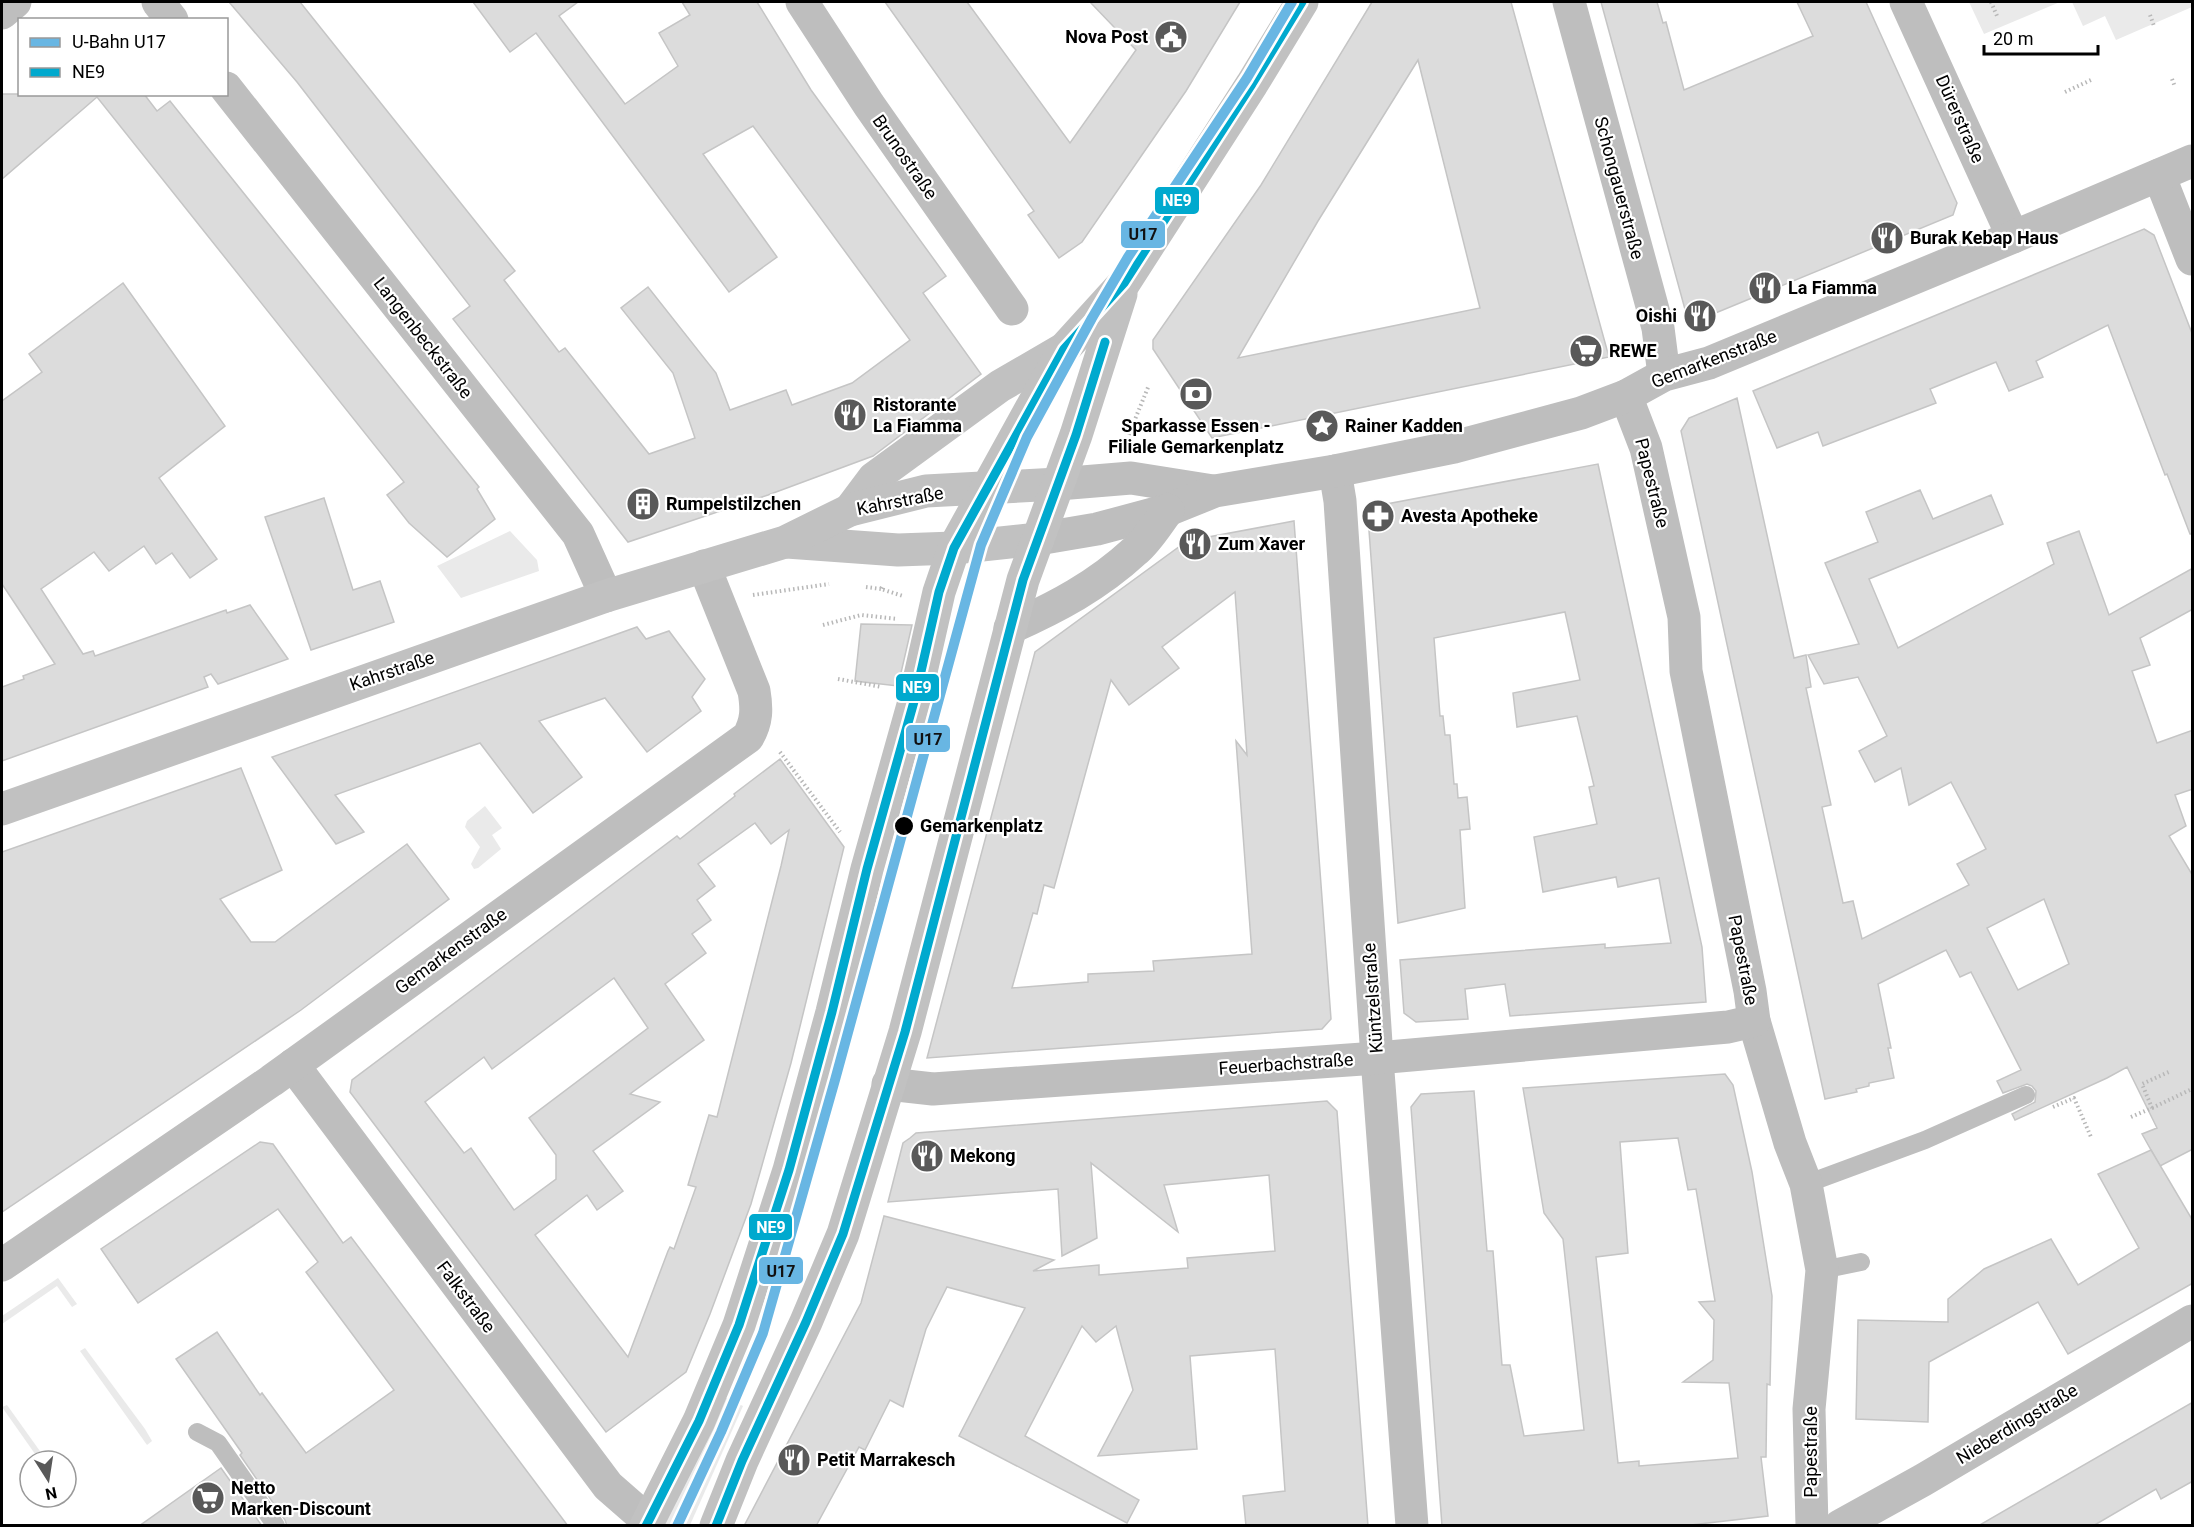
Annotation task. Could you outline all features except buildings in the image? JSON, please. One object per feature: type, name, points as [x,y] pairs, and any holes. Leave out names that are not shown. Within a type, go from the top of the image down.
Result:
[{"type":"main road","points":[[647,1523],[699,1421],[739,1325],[789,1170],[832,1012],[867,869],[915,698],[939,592],[954,548],[1064,349],[1124,283],[1302,2]]},
{"type":"main road","points":[[716,1526],[741,1461],[806,1322],[843,1234],[908,1020],[1023,580],[1076,435],[1124,283]]},
{"type":"main road","points":[[850,510],[874,478],[1000,386],[1064,349]]},
{"type":"main road","name":"Kahrstraße","points":[[2,809],[606,596],[785,542],[850,510],[926,491],[1058,484]]},
{"type":"main road","name":"Kahrstraße","points":[[785,542],[898,550],[954,548],[1038,538]]},
{"type":"street","points":[[2,13],[15,2]]},
{"type":"street","points":[[158,2],[170,18]]},
{"type":"street","name":"Brunostraße","points":[[802,2],[869,105],[1012,309]]},
{"type":"street","name":"Schongauerstraße","points":[[1569,2],[1658,328],[1664,375]]},
{"type":"street","name":"Dürerstraße","points":[[1906,2],[2013,237]]},
{"type":"street","name":"Langenbeckstraße","points":[[228,91],[578,534],[606,596]]},
{"type":"street","name":"Gemarkenstraße","points":[[1038,538],[1097,529],[1167,510],[1215,491],[1335,471],[1454,447],[1581,413],[1626,396],[1664,375],[1709,363],[2193,161]]},
{"type":"street","points":[[2159,175],[2193,259]]},
{"type":"street","name":"Papestraße","points":[[1626,396],[1646,448],[1683,617],[1686,671],[1755,1022],[1790,1143],[1806,1184],[1822,1270],[1809,1409],[1812,1526]]},
{"type":"street","name":"Küntzelstraße","points":[[1335,471],[1340,501],[1377,1058],[1412,1526]]},
{"type":"street","name":"Gemarkenstraße","points":[[1058,484],[1131,478],[1215,491]]},
{"type":"street","points":[[1010,628],[1058,607],[1089,587],[1138,549],[1167,510]]},
{"type":"street","points":[[704,566],[754,691],[757,709],[755,725]]},
{"type":"street","name":"Gemarkenstraße","points":[[2,1265],[293,1065],[747,737],[755,725]]},
{"type":"street","name":"Feuerbachstraße","points":[[888,1084],[933,1089],[1377,1058],[1728,1027],[1755,1022]]},
{"type":"street","name":"Falkstraße","points":[[293,1065],[608,1486],[647,1523]]},
{"type":"street","name":"Nieberdingstraße","points":[[1840,1526],[1923,1480],[2193,1321]]},
{"type":"lane","points":[[1806,1184],[1924,1140],[2026,1095]]},
{"type":"lane","points":[[1822,1270],[1861,1262]]},
{"type":"lane","points":[[197,1432],[218,1443],[276,1526]]},
{"type":"path","points":[[1991,2],[1997,16]]},
{"type":"path","points":[[2150,15],[2154,26]]},
{"type":"path","points":[[2172,79],[2175,87]]},
{"type":"path","points":[[2064,92],[2091,81]]},
{"type":"path","points":[[1128,439],[1149,385]]},
{"type":"path","points":[[905,597],[908,605]]},
{"type":"path","points":[[822,625],[861,615],[904,620]]},
{"type":"path","points":[[755,725],[770,737],[841,834]]},
{"type":"path","points":[[2152,1108],[2142,1084],[2171,1071]]},
{"type":"path","points":[[2131,1117],[2193,1089]]},
{"type":"shaded area","points":[[1969,2],[2060,2],[1984,34]]},
{"type":"shaded area","points":[[2072,2],[2192,2],[2192,7],[2116,40],[2105,16],[2083,26]]},
{"type":"shaded area","points":[[510,531],[537,560],[539,571],[461,598],[437,566]]},
{"type":"shaded area","points":[[485,806],[502,828],[492,835],[501,849],[474,869],[471,864],[480,847],[465,827],[467,821]]},
{"type":"shaded area","points":[[58,1278],[77,1304],[72,1307],[57,1286],[2,1324],[2,1316]]},
{"type":"shaded area","points":[[85,1348],[145,1429],[152,1441],[147,1445],[80,1351]]},
{"type":"shaded area","points":[[724,1397],[743,1406],[690,1525],[662,1526]]},
{"type":"shaded area","points":[[7,1405],[38,1449],[32,1449],[2,1407]]},
{"type":"metro line","name":"U17","points":[[677,1526],[721,1432],[763,1333],[835,1080],[981,545],[1027,437],[1092,318],[1128,257],[1247,78],[1292,2]]},
{"type":"transit line","name":"NE9","points":[[646,1526],[699,1421],[739,1325],[789,1170],[832,1012],[867,869],[915,698],[939,592],[954,548],[1064,349],[1124,283],[1302,2]]},
{"type":"transit line","name":"NE9","points":[[716,1526],[742,1461],[806,1322],[843,1234],[905,1032],[1023,580],[1076,435],[1105,342]]},
{"type":"place","name":"Nova Post","points":[[1171,37]]},
{"type":"place","name":"Burak Kebap Haus","points":[[1887,238]]},
{"type":"place","name":"La Fiamma","points":[[1765,288]]},
{"type":"place","name":"Oishi","points":[[1700,316]]},
{"type":"place","name":"REWE","points":[[1586,351]]},
{"type":"place","name":"Sparkasse Essen - Filiale Gemarkenplatz","points":[[1196,394]]},
{"type":"place","name":"Ristorante La Fiamma","points":[[850,415]]},
{"type":"place","name":"Rainer Kadden","points":[[1322,426]]},
{"type":"place","name":"Rumpelstilzchen","points":[[643,504]]},
{"type":"place","name":"Avesta Apotheke","points":[[1378,516]]},
{"type":"place","name":"Zum Xaver","points":[[1195,544]]},
{"type":"place","name":"Gemarkenplatz","points":[[904,826]]},
{"type":"place","name":"Mekong","points":[[927,1156]]},
{"type":"place","name":"Petit Marrakesch","points":[[794,1460]]},
{"type":"place","name":"Netto Marken-Discount","points":[[208,1498]]}]
